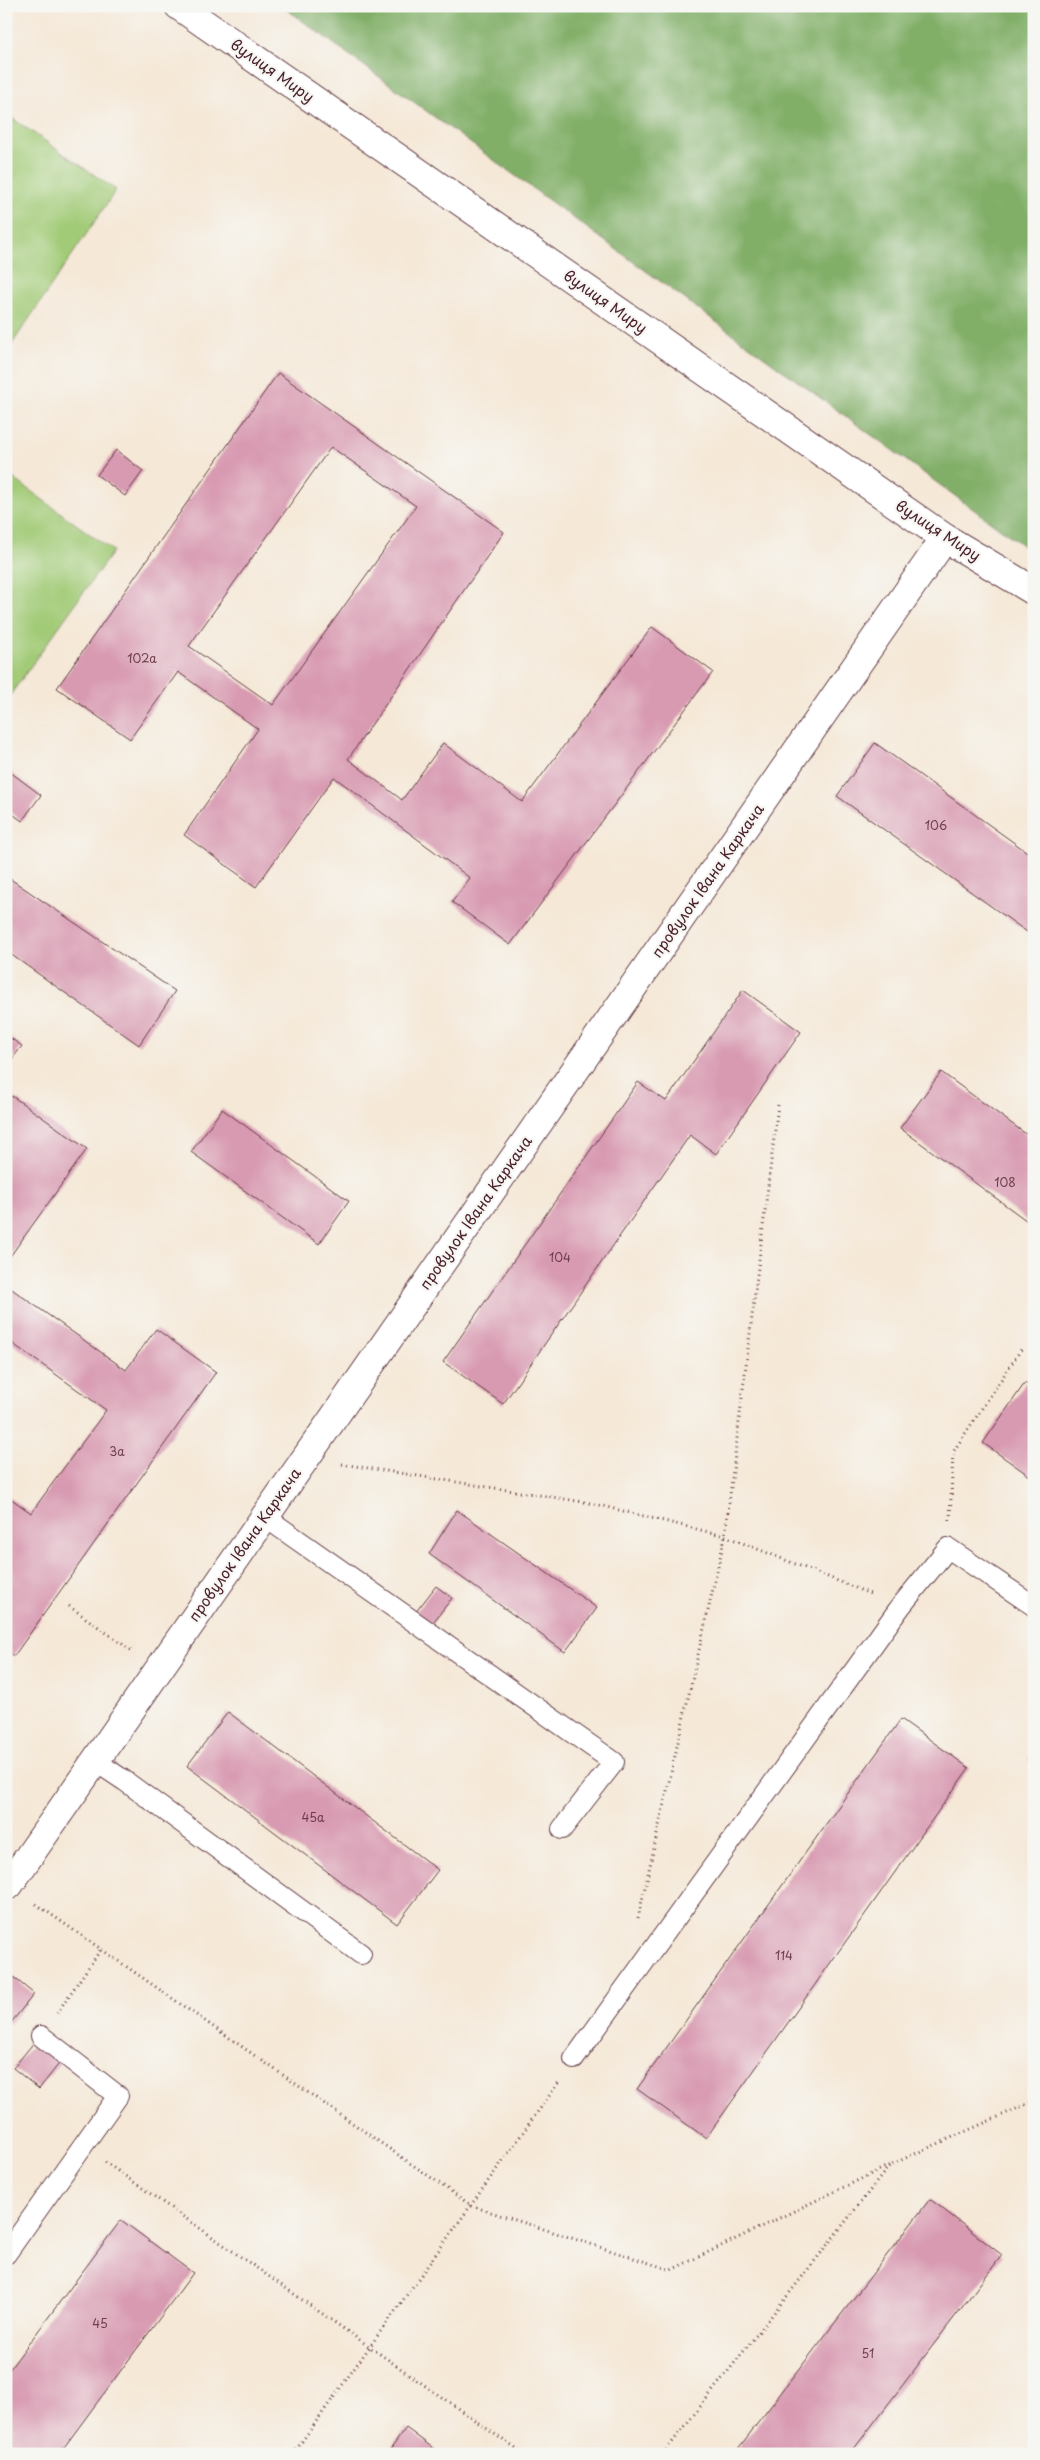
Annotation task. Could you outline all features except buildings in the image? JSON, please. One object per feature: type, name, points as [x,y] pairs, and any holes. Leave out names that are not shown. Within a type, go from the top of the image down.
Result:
[{"type":"street","name":"вулиця Миру","points":[[179,6],[945,538],[1034,591]]},
{"type":"street","name":"провулок Івана Каркача","points":[[8,1884],[945,538]]},
{"type":"lane","points":[[265,1517],[614,1762],[562,1829]]},
{"type":"lane","points":[[574,2060],[901,1606],[948,1548],[1034,1606]]},
{"type":"lane","points":[[94,1761],[132,1786],[362,1954]]},
{"type":"lane","points":[[6,2254],[118,2096],[41,2036]]},
{"type":"path","points":[[637,1924],[725,1536],[778,1105]]},
{"type":"path","points":[[948,1548],[953,1452],[1022,1348]]},
{"type":"path","points":[[306,1458],[590,1503],[725,1536],[901,1606]]},
{"type":"path","points":[[69,1606],[129,1649],[161,1666]]},
{"type":"path","points":[[8,1884],[472,2206],[671,2270],[890,2165],[1034,2101]]},
{"type":"path","points":[[41,2036],[101,1949]]},
{"type":"path","points":[[293,2454],[472,2206],[574,2060]]},
{"type":"path","points":[[83,2147],[522,2454]]},
{"type":"path","points":[[663,2454],[890,2165]]},
{"type":"green space","points":[[282,6],[1034,6],[1034,548],[1028,549]]},
{"type":"green space","points":[[6,114],[116,190],[6,353]]},
{"type":"green space","points":[[6,473],[113,551],[6,701]]}]
